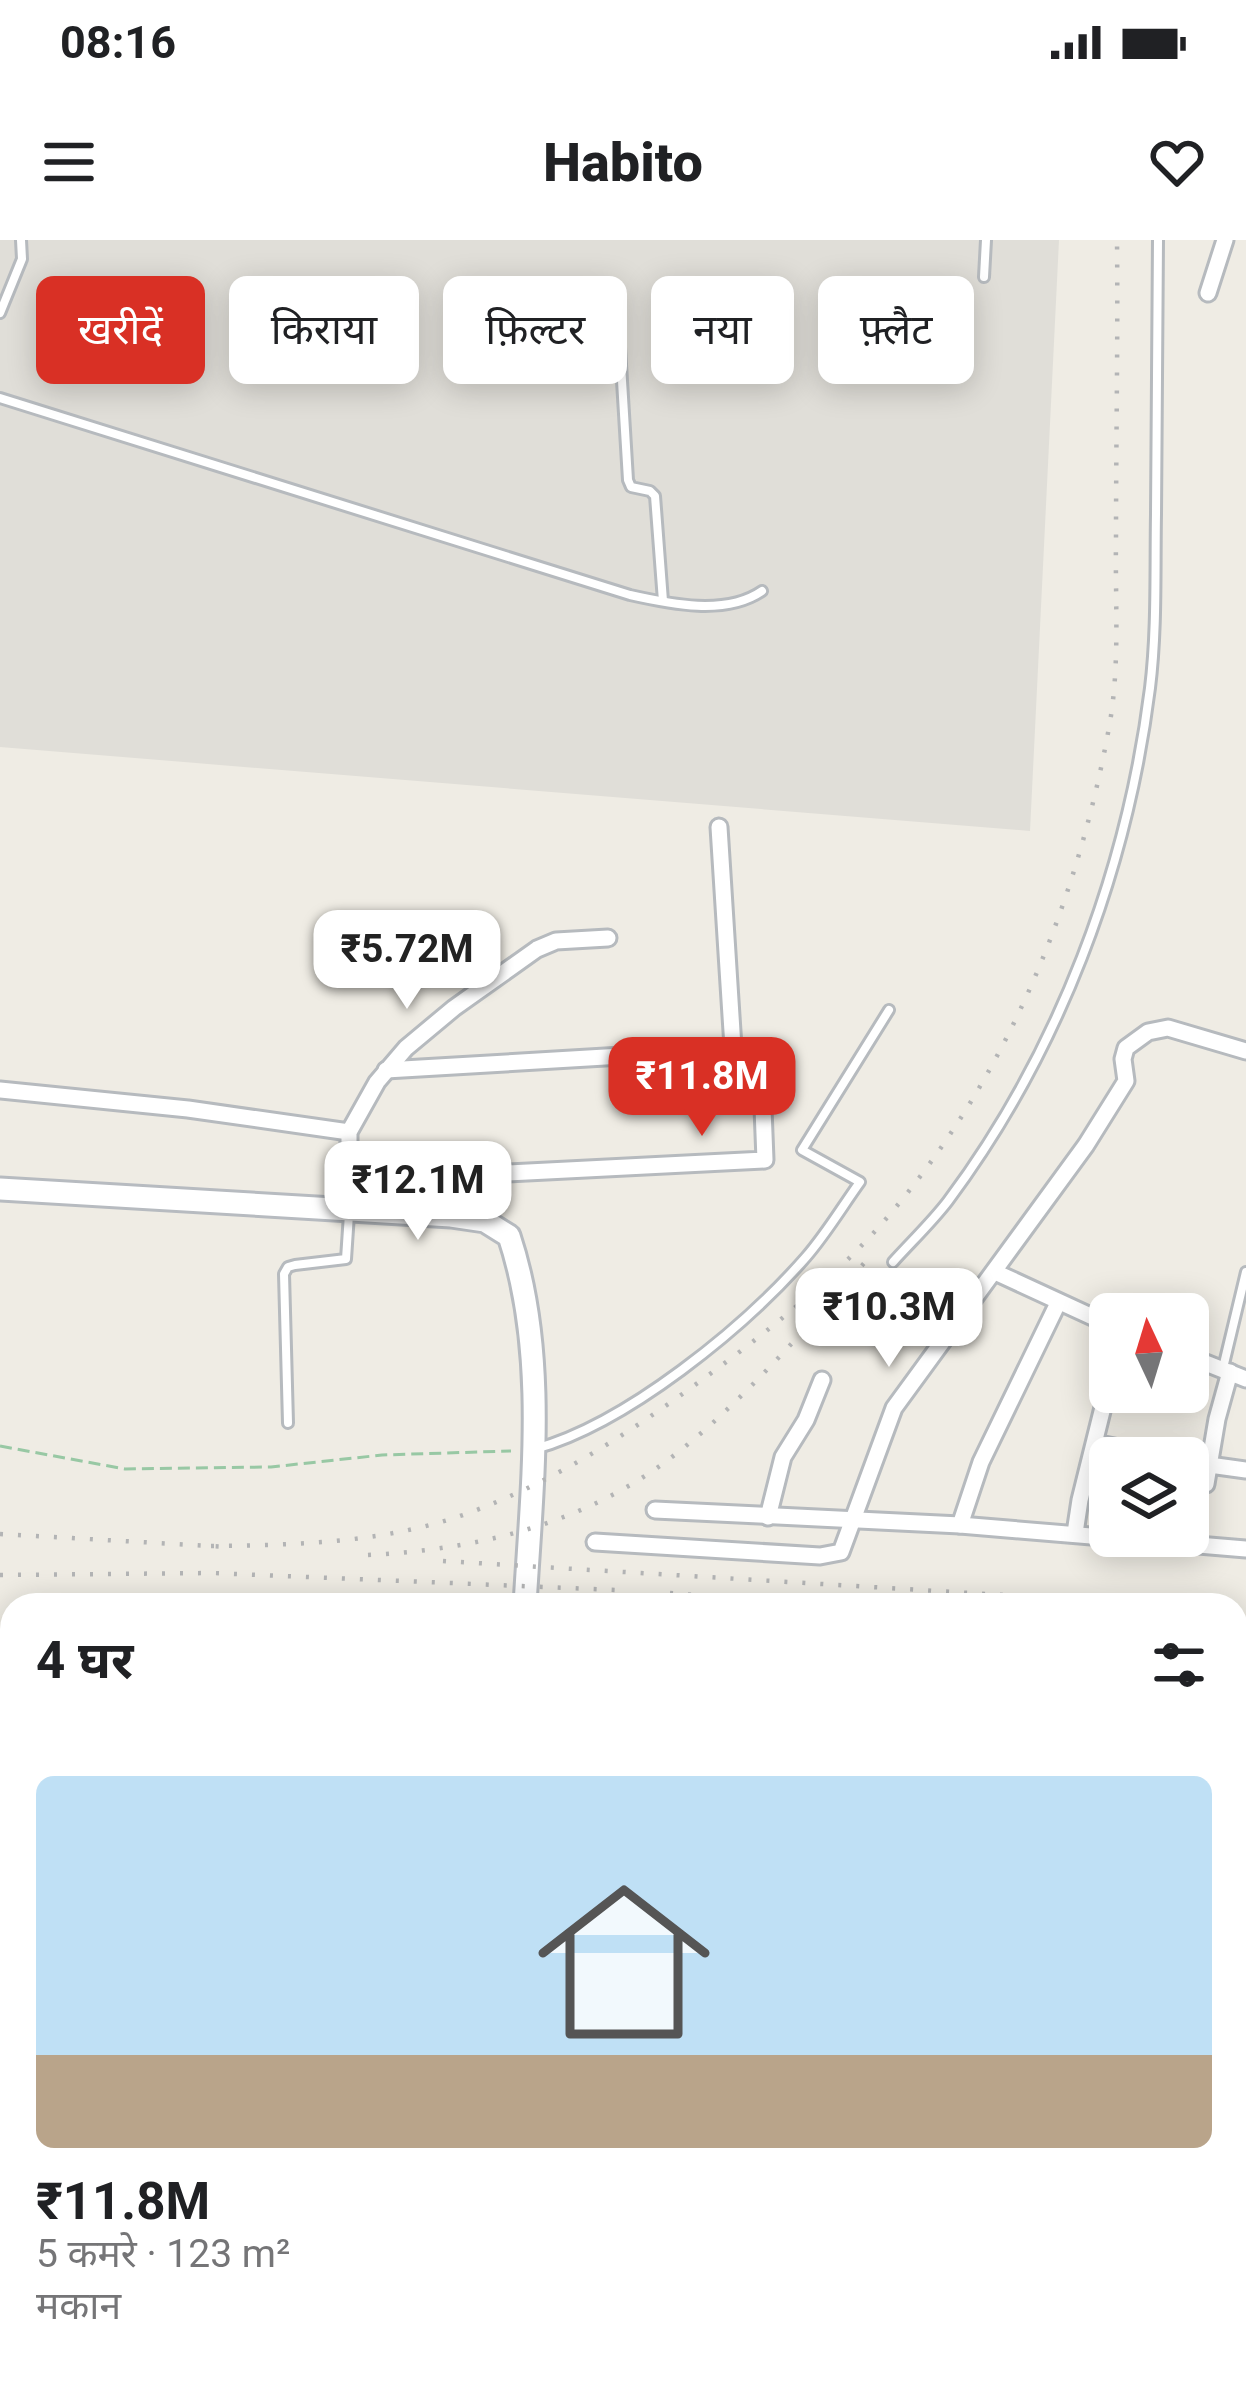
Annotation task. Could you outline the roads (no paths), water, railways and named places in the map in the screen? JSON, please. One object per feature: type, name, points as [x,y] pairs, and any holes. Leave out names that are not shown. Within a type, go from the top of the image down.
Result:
[{"type":"street","points":[[1208,292],[1225,240]]},
{"type":"street","points":[[348,1181],[765,1160],[763,1108],[734,1063],[719,827]]},
{"type":"street","points":[[349,1211],[349,1132],[386,1070],[422,1033],[537,950],[556,941],[608,938]]},
{"type":"street","points":[[595,1542],[833,1556],[841,1552],[894,1408],[1086,1145],[1126,1081],[1123,1059],[1129,1045],[1148,1032],[1168,1028],[1246,1051]]},
{"type":"street","points":[[386,1070],[622,1057]]},
{"type":"street","points":[[0,1090],[349,1132]]},
{"type":"street","points":[[0,1189],[468,1219],[485,1221],[509,1236],[534,1367],[526,1593]]},
{"type":"street","points":[[995,1272],[1089,1316]]},
{"type":"street","points":[[961,1526],[986,1451],[1058,1303]]},
{"type":"street","points":[[1233,1374],[1209,1467],[1246,1470]]},
{"type":"street","points":[[768,1517],[783,1457],[806,1420],[822,1380]]},
{"type":"street","points":[[1075,1533],[1089,1471]]},
{"type":"street","points":[[655,1510],[1089,1534]]},
{"type":"street","points":[[1209,1545],[1246,1549]]},
{"type":"lane","points":[[0,313],[22,259],[21,240]]},
{"type":"lane","points":[[984,277],[986,240]]},
{"type":"lane","points":[[893,1262],[946,1204],[1031,1068],[1056,1021],[1120,851],[1150,683],[1158,240]]},
{"type":"lane","points":[[622,384],[629,484],[655,496],[664,601]]},
{"type":"lane","points":[[0,398],[630,595],[728,605],[761,591]]},
{"type":"lane","points":[[532,1450],[587,1430],[648,1394],[732,1328],[802,1262],[860,1182],[802,1150],[889,1010]]},
{"type":"lane","points":[[288,1424],[284,1274],[296,1265],[346,1259],[349,1211]]},
{"type":"lane","points":[[1233,1374],[1246,1272]]},
{"type":"railway","points":[[211,1546],[307,1543],[401,1532],[463,1515],[556,1474],[671,1402],[803,1301],[875,1232],[937,1153],[1006,1039],[1059,916],[1080,852],[1110,722],[1116,631],[1117,240]]},
{"type":"railway","points":[[368,1555],[478,1542],[549,1522],[616,1493],[706,1429],[866,1261]]},
{"type":"railway","points":[[0,1534],[228,1547]]},
{"type":"railway","points":[[443,1561],[970,1593]]},
{"type":"railway","points":[[0,1575],[213,1573],[616,1590]]}]
